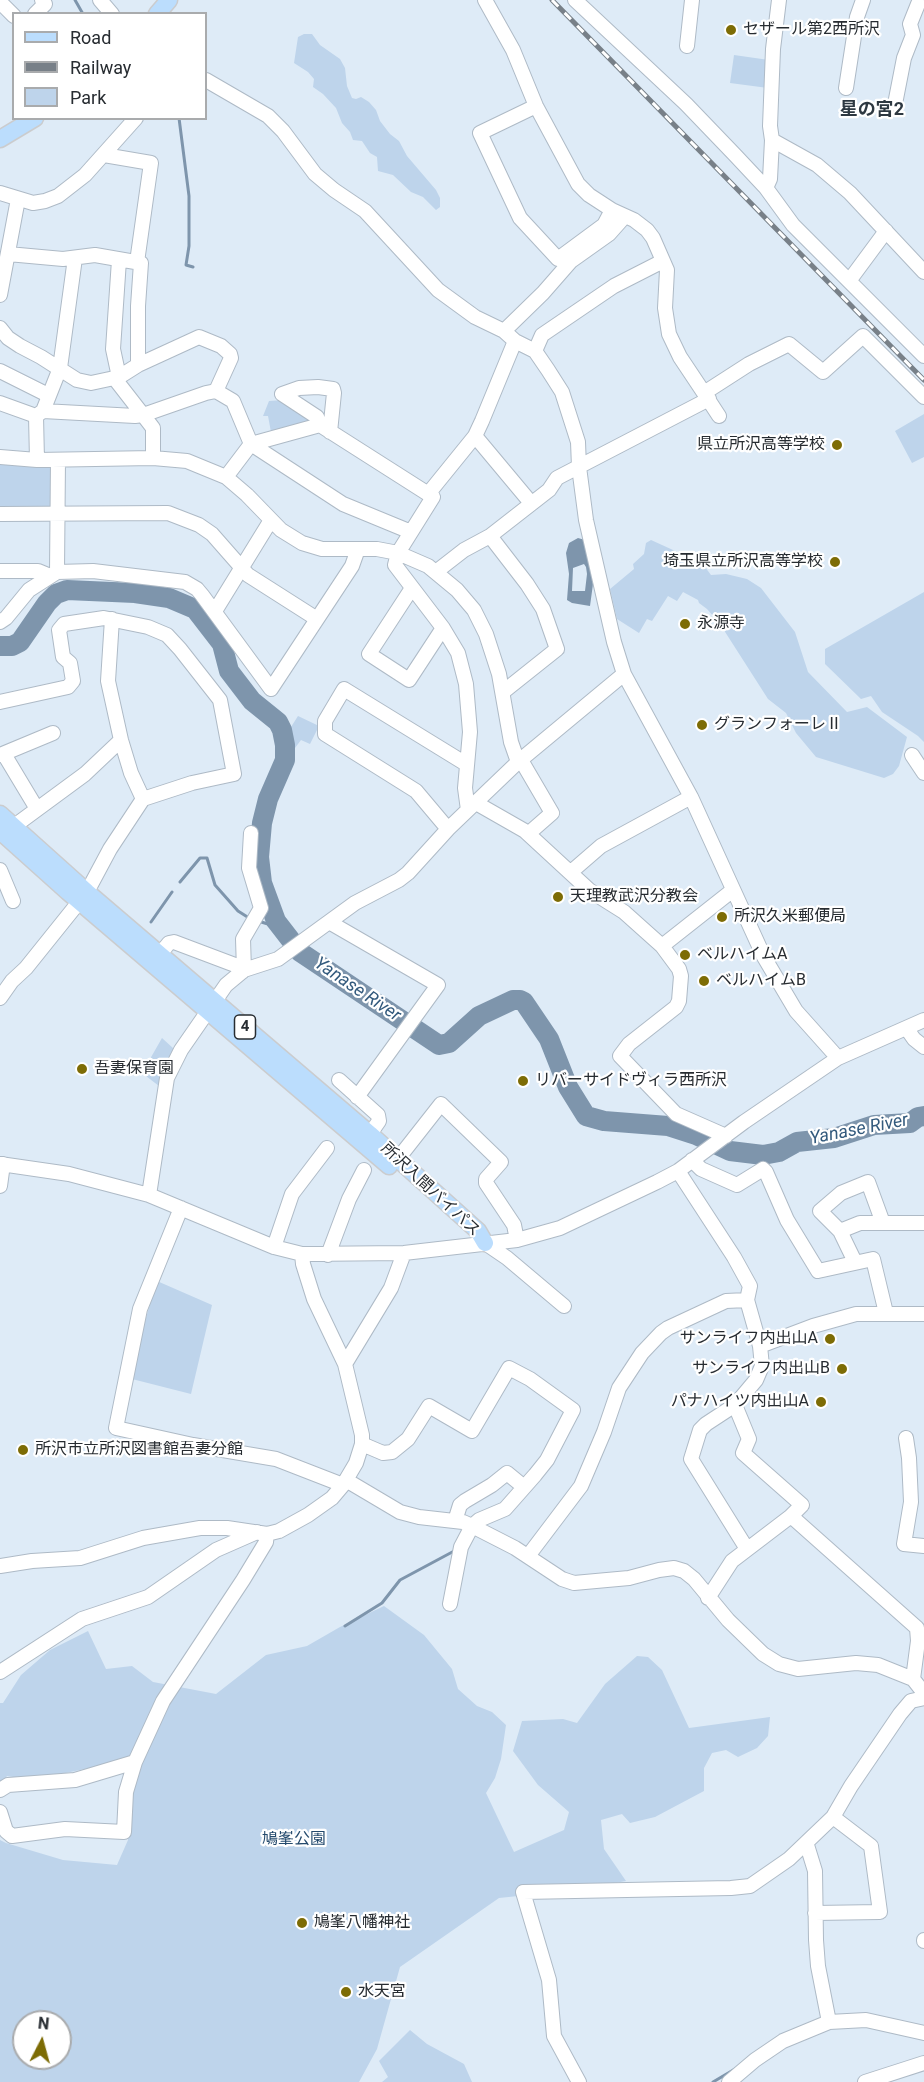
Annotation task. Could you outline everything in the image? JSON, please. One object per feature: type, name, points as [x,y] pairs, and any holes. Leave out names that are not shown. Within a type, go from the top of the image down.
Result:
[{"type":"main road","points":[[0,139],[32,120]]},
{"type":"main road","name":"所沢入間バイパス","points":[[0,814],[4,831],[211,1006],[466,1234],[485,1244]]},
{"type":"main road","name":"所沢入間バイパス","points":[[84,897],[160,954],[211,1006],[370,1134],[478,1231],[485,1244]]},
{"type":"street","points":[[37,12],[45,3],[42,0]]},
{"type":"street","points":[[100,0],[110,12]]},
{"type":"street","points":[[485,0],[513,50],[536,106],[578,184],[589,195],[647,230],[653,238],[666,270],[665,308],[669,334],[680,357],[719,416]]},
{"type":"street","points":[[575,0],[686,104],[766,188],[793,225],[924,356]]},
{"type":"street","points":[[687,46],[692,0]]},
{"type":"street","points":[[766,188],[770,179],[773,49],[779,0]]},
{"type":"street","points":[[846,88],[857,17],[862,0]]},
{"type":"street","points":[[0,2],[12,14]]},
{"type":"street","points":[[895,104],[904,58],[913,35],[910,24],[918,3]]},
{"type":"street","points":[[207,81],[268,116],[283,131],[315,174],[365,212],[438,290],[475,317],[504,331],[515,341],[535,351],[562,393],[578,442],[586,520],[614,642],[624,674],[691,797],[764,957],[791,1003],[811,1030],[838,1058]]},
{"type":"street","points":[[536,106],[480,133],[520,218],[558,259],[618,213]]},
{"type":"street","points":[[0,193],[33,203],[58,196],[85,175],[134,120]]},
{"type":"street","points":[[772,140],[817,165],[850,193],[924,272]]},
{"type":"street","points":[[104,155],[151,163],[137,262]]},
{"type":"street","points":[[0,295],[18,199]]},
{"type":"street","points":[[504,331],[543,293],[571,261],[609,234],[618,213]]},
{"type":"street","points":[[849,281],[886,231]]},
{"type":"street","points":[[8,254],[63,259],[95,255],[141,263],[138,365]]},
{"type":"street","points":[[37,460],[39,414],[60,368],[75,258]]},
{"type":"street","points":[[119,260],[113,349],[117,378],[153,428],[153,459]]},
{"type":"street","points":[[535,351],[542,335],[614,286],[663,261]]},
{"type":"street","points":[[0,328],[8,338],[77,380],[91,383],[117,378],[138,365],[199,337],[221,346],[230,354],[231,358],[216,391]]},
{"type":"street","points":[[436,571],[464,550],[490,536],[549,489],[557,478],[706,396],[749,364],[789,344],[823,372],[862,336],[924,397]]},
{"type":"street","points":[[428,494],[475,435],[515,341]]},
{"type":"street","points":[[0,371],[48,395]]},
{"type":"street","points":[[0,403],[39,414],[135,416],[216,391],[233,401],[251,444],[343,504],[411,532]]},
{"type":"street","points":[[226,477],[251,444],[325,429],[433,497],[398,553],[395,565],[443,628],[458,653],[466,684],[470,732],[465,795],[472,806],[528,834],[589,890],[624,912],[662,946],[679,969],[681,976],[679,1002],[676,1007],[629,1044],[620,1056],[676,1114],[724,1137]]},
{"type":"street","points":[[475,435],[531,503]]},
{"type":"street","points":[[0,457],[37,460],[187,461],[226,477],[292,539],[310,546],[335,550],[377,549],[398,553],[436,571],[474,610],[491,648],[511,742],[552,813],[528,834]]},
{"type":"street","points":[[53,574],[58,514],[58,460]]},
{"type":"street","points":[[0,514],[168,513],[200,525],[212,534],[248,575],[317,619]]},
{"type":"street","points":[[215,611],[270,520]]},
{"type":"street","points":[[490,536],[528,584],[543,609],[556,650],[502,692]]},
{"type":"street","points":[[0,571],[38,571],[53,574],[93,570],[185,582],[197,589],[215,611],[271,689],[352,566],[358,549]]},
{"type":"street","points":[[0,622],[29,590],[53,574]]},
{"type":"street","points":[[412,588],[369,654],[409,680],[443,628]]},
{"type":"street","points":[[0,702],[68,687],[73,681],[70,663],[63,657],[59,630],[64,624],[104,618],[148,627],[167,635],[220,700],[234,774],[186,785],[143,799],[115,841],[84,897],[0,998]]},
{"type":"street","points":[[112,619],[108,681],[121,740],[131,773],[143,799]]},
{"type":"street","points":[[149,1195],[167,1078],[181,1050],[226,985],[243,971],[284,956],[355,903],[399,880],[416,866],[448,829],[520,761],[624,674]]},
{"type":"street","points":[[448,829],[416,791],[325,734],[325,721],[345,688],[466,764]]},
{"type":"street","points":[[37,809],[2,754],[53,733]]},
{"type":"street","points":[[4,831],[85,774],[121,740]]},
{"type":"street","points":[[912,755],[924,773]]},
{"type":"street","points":[[571,872],[601,846],[691,797]]},
{"type":"street","points":[[243,971],[243,939],[261,908],[249,868],[251,833]]},
{"type":"street","points":[[0,870],[13,901]]},
{"type":"street","points":[[662,946],[733,890]]},
{"type":"street","points":[[329,922],[438,985],[357,1097]]},
{"type":"street","points":[[160,954],[170,943],[174,942],[235,965],[243,971]]},
{"type":"street","points":[[0,1186],[1,1164],[78,1176],[149,1195],[274,1247],[302,1254],[404,1253],[517,1240],[560,1228],[678,1171],[838,1058],[924,1020]]},
{"type":"street","points":[[907,1029],[924,1047]]},
{"type":"street","points":[[339,1080],[380,1118],[370,1134]]},
{"type":"street","points":[[397,1160],[441,1104],[501,1162],[486,1179],[486,1183],[514,1225],[517,1240]]},
{"type":"street","points":[[274,1247],[292,1194],[327,1148]]},
{"type":"street","points":[[697,1156],[701,1169],[737,1185],[763,1169],[788,1220],[818,1271],[873,1259],[886,1313]]},
{"type":"street","points":[[328,1255],[349,1199],[364,1170]]},
{"type":"street","points":[[678,1171],[750,1286],[747,1300],[760,1346],[762,1366],[756,1380],[735,1405],[700,1430],[691,1459],[747,1549]]},
{"type":"street","points":[[855,1262],[840,1231],[820,1211],[841,1193],[868,1182],[883,1223]]},
{"type":"street","points":[[181,1208],[140,1309],[116,1428],[193,1445],[276,1459],[345,1483],[400,1512],[472,1526],[528,1556],[562,1579],[574,1583],[629,1578],[674,1568],[684,1571],[763,1654],[788,1667],[798,1669],[856,1663],[878,1665],[913,1679],[924,1693]]},
{"type":"street","points":[[840,1231],[860,1222],[924,1223]]},
{"type":"street","points":[[485,1244],[507,1258],[564,1306]]},
{"type":"street","points":[[345,1364],[391,1288],[404,1253]]},
{"type":"street","points":[[0,1672],[82,1619],[148,1597],[216,1550],[262,1533],[279,1531],[308,1515],[332,1497],[345,1483],[363,1444],[362,1435],[345,1364],[314,1299],[302,1254]]},
{"type":"street","points":[[528,1556],[581,1486],[604,1432],[619,1388],[642,1353],[668,1328],[726,1301],[747,1300]]},
{"type":"street","points":[[760,1346],[845,1316],[886,1313],[924,1314]]},
{"type":"street","points":[[363,1444],[383,1453],[392,1452],[408,1439],[429,1406],[472,1431],[508,1368],[530,1379],[573,1410],[547,1460],[505,1509],[479,1520],[472,1526],[461,1547],[450,1604]]},
{"type":"street","points":[[708,1598],[732,1561],[802,1505],[743,1454],[749,1439],[735,1405]]},
{"type":"street","points":[[906,1438],[911,1502],[904,1544],[924,1546]]},
{"type":"street","points":[[454,1521],[460,1505],[507,1473],[524,1487]]},
{"type":"street","points":[[791,1516],[917,1628],[918,1641],[913,1679]]},
{"type":"street","points":[[0,1566],[80,1558],[143,1538],[180,1530],[227,1528],[262,1533]]},
{"type":"street","points":[[0,1812],[6,1831],[12,1836],[65,1829],[124,1832],[126,1792],[135,1762],[163,1701],[266,1542],[262,1533]]},
{"type":"street","points":[[579,2082],[554,2036],[549,1980],[524,1892],[750,1886],[807,1845],[833,1817],[851,1786],[900,1714],[911,1701],[924,1698]]},
{"type":"street","points":[[0,1790],[8,1785],[75,1780],[135,1762]]},
{"type":"street","points":[[815,1913],[880,1912],[871,1846],[833,1817]]},
{"type":"street","points":[[807,1845],[815,1871],[818,1966],[829,2022]]},
{"type":"street","points":[[738,2079],[755,2060],[783,2041],[829,2022],[866,2020],[924,2033]]},
{"type":"street","points":[[865,2082],[924,2062]]},
{"type":"green space","points":[[312,34],[320,45],[340,59],[345,68],[347,86],[352,98],[361,97],[376,110],[380,121],[399,141],[407,156],[436,190],[440,198],[440,207],[436,210],[423,197],[411,192],[393,175],[378,171],[377,157],[370,153],[362,141],[353,140],[336,108],[313,87],[314,79],[294,63],[298,37]]},
{"type":"green space","points":[[734,55],[769,60],[768,88],[730,83]]},
{"type":"green space","points":[[284,400],[316,421],[271,432],[268,416],[263,416],[269,401]]},
{"type":"green space","points":[[924,414],[924,457],[912,463],[895,431]]},
{"type":"green space","points":[[0,460],[49,465],[51,467],[53,507],[0,509]]},
{"type":"green space","points":[[651,540],[695,560],[711,575],[726,574],[747,579],[761,588],[795,632],[808,672],[847,712],[867,707],[907,737],[899,766],[893,774],[884,778],[816,757],[796,733],[786,713],[768,699],[720,624],[698,600],[683,592],[677,601],[668,596],[652,621],[647,619],[639,633],[617,619],[610,589],[634,569],[633,564],[644,554],[646,543]]},
{"type":"green space","points":[[924,592],[924,742],[882,712],[871,696],[861,699],[825,664],[825,649]]},
{"type":"green space","points":[[298,716],[319,726],[310,744],[301,740],[295,748],[291,727]]},
{"type":"green space","points":[[162,1038],[174,1049],[159,1086],[142,1073]]},
{"type":"green space","points":[[157,1281],[212,1305],[191,1394],[132,1379],[142,1331]]},
{"type":"green space","name":"鳩峯公園","points":[[384,1606],[424,1635],[452,1669],[458,1689],[477,1706],[492,1712],[506,1725],[501,1759],[495,1778],[486,1793],[514,1852],[564,1830],[569,1812],[538,1785],[513,1751],[522,1721],[563,1719],[577,1723],[605,1684],[637,1656],[648,1657],[662,1670],[689,1728],[770,1717],[768,1736],[757,1748],[738,1757],[726,1750],[712,1753],[704,1768],[704,1791],[655,1817],[630,1823],[622,1814],[601,1820],[604,1849],[626,1881],[576,1890],[499,1898],[400,1967],[377,2049],[359,2082],[0,2082],[0,1840],[63,1860],[117,1865],[128,1840],[129,1807],[141,1762],[134,1759],[31,1780],[7,1776],[0,1786],[0,1703],[3,1703],[21,1675],[50,1650],[88,1631],[106,1669],[132,1666],[153,1682],[216,1694],[266,1655],[307,1646]]},
{"type":"green space","points":[[410,2030],[427,2044],[464,2064],[472,2082],[382,2082],[388,2077],[379,2061]]},
{"type":"shaded area","points":[[578,538],[585,540],[593,584],[590,606],[567,600],[569,574],[566,553],[569,543]],"holes":[[[584,564],[586,567],[585,591],[572,591],[573,568]]]},
{"type":"waterway","points":[[75,0],[82,12]]},
{"type":"waterway","points":[[179,120],[189,196],[189,246],[186,265],[193,267]]},
{"type":"waterway","name":"Yanase River","points":[[0,646],[12,646],[20,642],[47,603],[56,594],[67,590],[135,593],[169,598],[195,609],[222,644],[229,671],[252,701],[278,722],[282,730],[285,760],[268,799],[262,823],[259,857],[262,883],[276,921],[300,952],[439,1045],[449,1043],[479,1016],[513,1000],[520,1000],[524,1002],[549,1039],[568,1087],[586,1116],[604,1121],[668,1126],[696,1135],[730,1151],[763,1155],[779,1152],[797,1142],[834,1138],[874,1125],[910,1123],[924,1116]]},
{"type":"waterway","points":[[180,882],[200,858],[207,858],[215,885],[238,911],[249,918]]},
{"type":"waterway","points":[[151,922],[172,892]]},
{"type":"waterway","points":[[258,921],[281,928]]},
{"type":"waterway","points":[[345,1626],[382,1603],[400,1580],[456,1550]]},
{"type":"waterway","points":[[713,2082],[735,2069]]},
{"type":"railway","points":[[552,0],[924,380]]},
{"type":"place","name":"セザール第2西所沢","points":[[731,30]]},
{"type":"place","name":"県立所沢高等学校","points":[[837,445]]},
{"type":"place","name":"埼玉県立所沢高等学校","points":[[835,562]]},
{"type":"place","name":"永源寺","points":[[685,624]]},
{"type":"place","name":"グランフォーレⅡ","points":[[702,725]]},
{"type":"place","name":"天理教武沢分教会","points":[[558,897]]},
{"type":"place","name":"所沢久米郵便局","points":[[722,917]]},
{"type":"place","name":"ベルハイムA","points":[[685,955]]},
{"type":"place","name":"ベルハイムB","points":[[704,981]]},
{"type":"place","name":"吾妻保育園","points":[[82,1069]]},
{"type":"place","name":"リバーサイドヴィラ西所沢","points":[[523,1081]]},
{"type":"place","name":"サンライフ内出山A","points":[[830,1339]]},
{"type":"place","name":"サンライフ内出山B","points":[[842,1369]]},
{"type":"place","name":"パナハイツ内出山A","points":[[821,1402]]},
{"type":"place","name":"所沢市立所沢図書館吾妻分館","points":[[23,1450]]},
{"type":"place","name":"鳩峯八幡神社","points":[[302,1923]]},
{"type":"place","name":"水天宮","points":[[346,1992]]},
{"type":"district","name":"星の宮2","points":[[872,110]]}]
